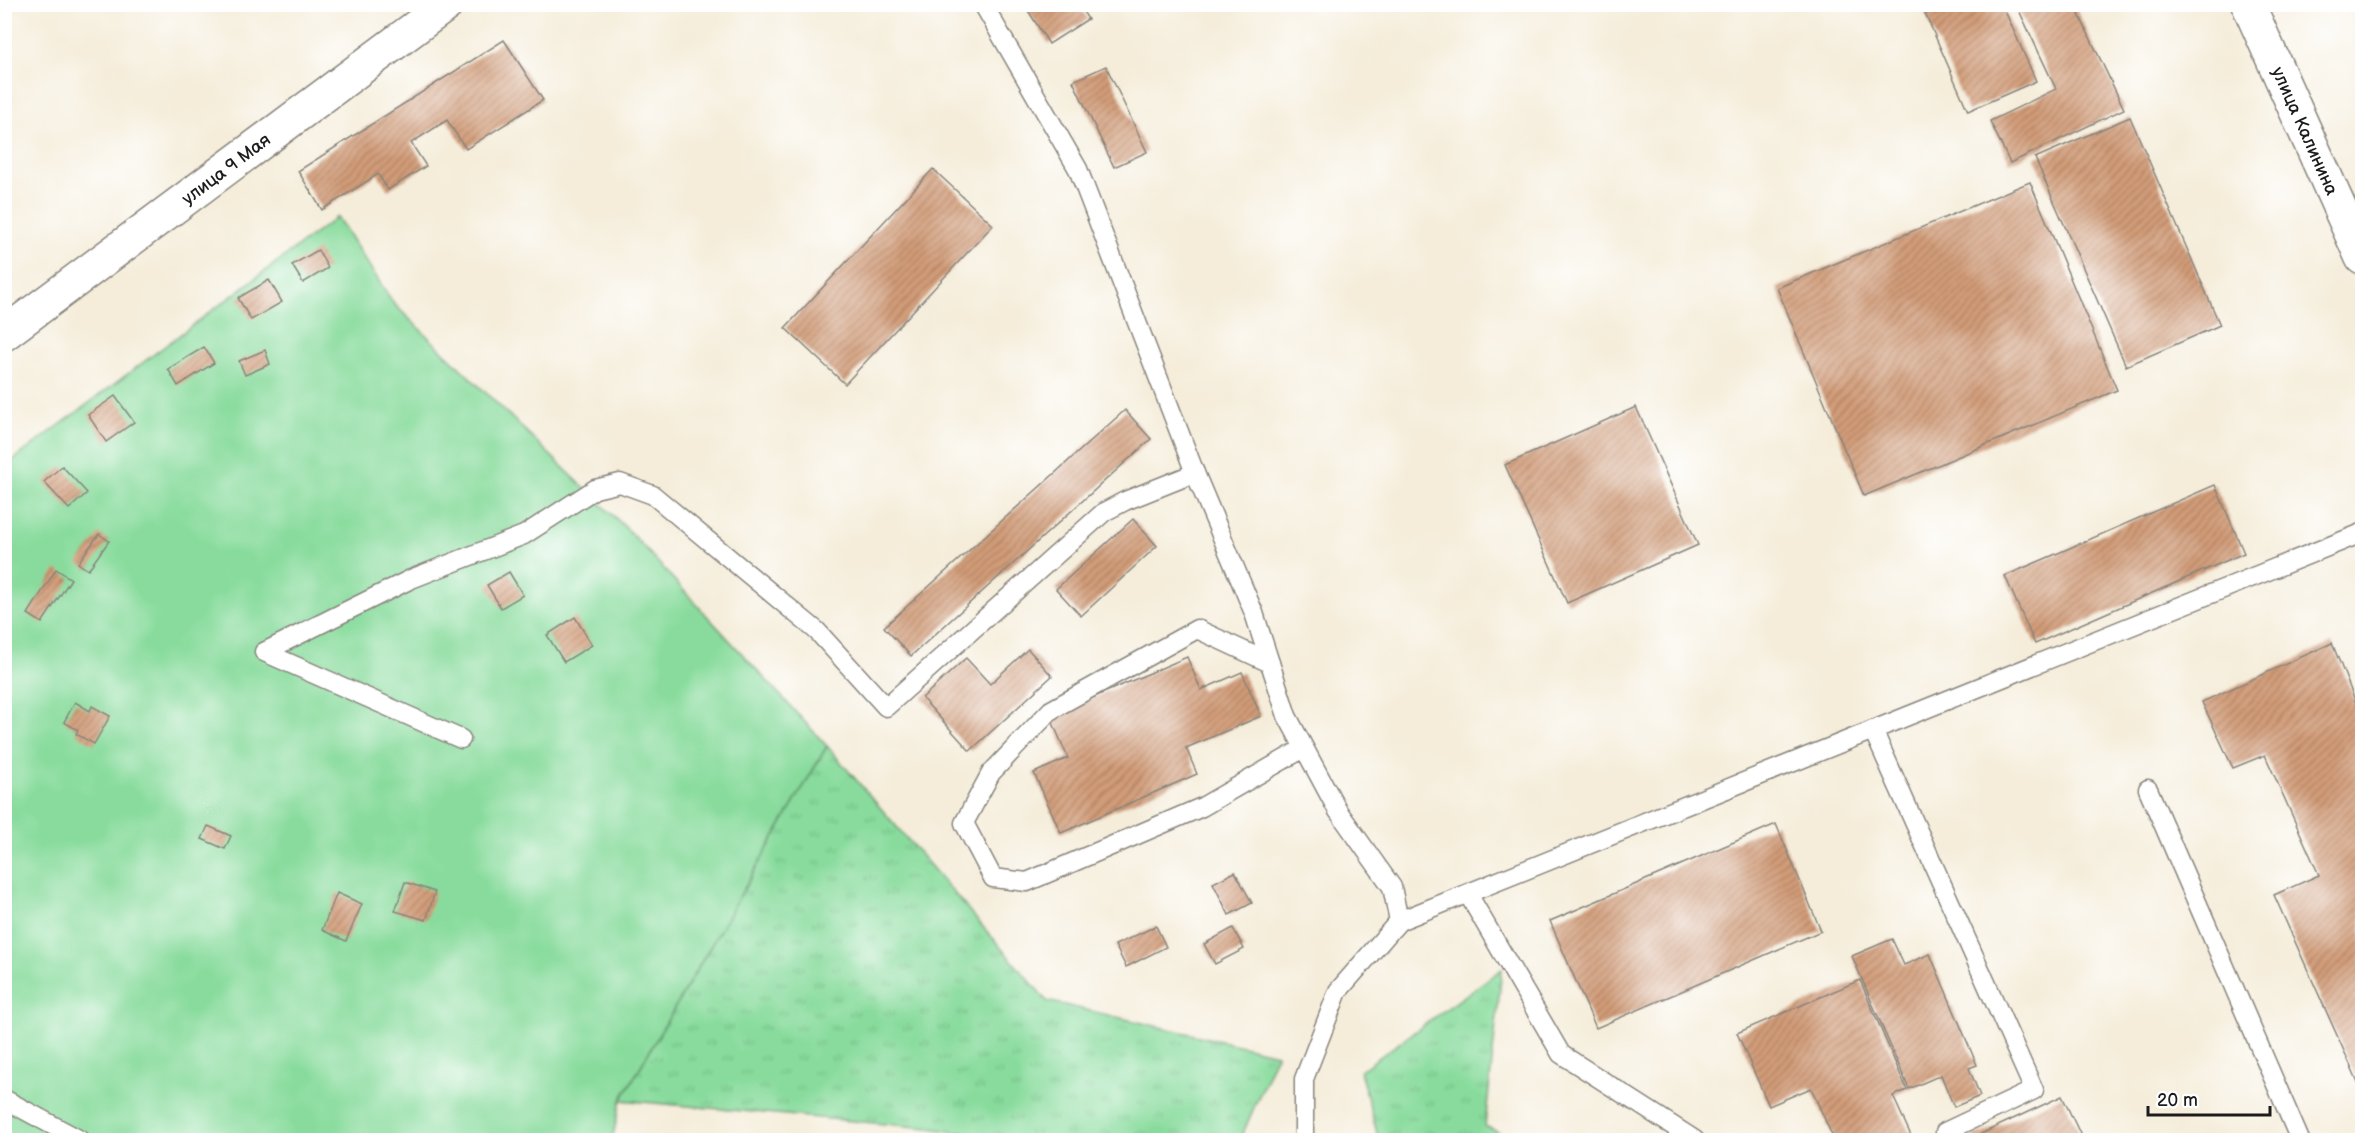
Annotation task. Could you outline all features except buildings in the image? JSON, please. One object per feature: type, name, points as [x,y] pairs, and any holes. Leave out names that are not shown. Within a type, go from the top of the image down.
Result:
[{"type":"main road","name":"улица 9 Мая","points":[[4,334],[447,4]]},
{"type":"main road","name":"улица Калинина","points":[[2248,4],[2362,258]]},
{"type":"lane","points":[[982,4],[1078,169],[1195,473],[1254,614],[1287,716],[1338,811],[1392,887],[1399,921]]},
{"type":"lane","points":[[461,739],[264,652],[411,579],[524,535],[595,489],[620,483],[653,495],[817,630],[886,707],[1104,512],[1125,501],[1195,473]]},
{"type":"lane","points":[[1304,1140],[1304,1080],[1338,991],[1399,921],[2362,533]]},
{"type":"lane","points":[[1270,663],[1197,629],[1051,710],[992,773],[964,823],[993,878],[1027,882],[1202,807],[1304,748]]},
{"type":"lane","points":[[1873,730],[2034,1090],[1945,1132]]},
{"type":"lane","points":[[2148,789],[2300,1140]]},
{"type":"lane","points":[[1468,894],[1561,1054],[1695,1140]]},
{"type":"lane","points":[[4,1099],[80,1140]]},
{"type":"green space","points":[[337,217],[394,304],[629,531],[827,746],[621,1100],[612,1140],[5,1140],[5,466]]},
{"type":"green space","points":[[827,746],[1047,1001],[1277,1054],[1240,1140],[1004,1140],[929,1128],[621,1100]]},
{"type":"green space","points":[[1502,969],[1485,1126],[1515,1140],[1379,1140],[1360,1071]]}]
